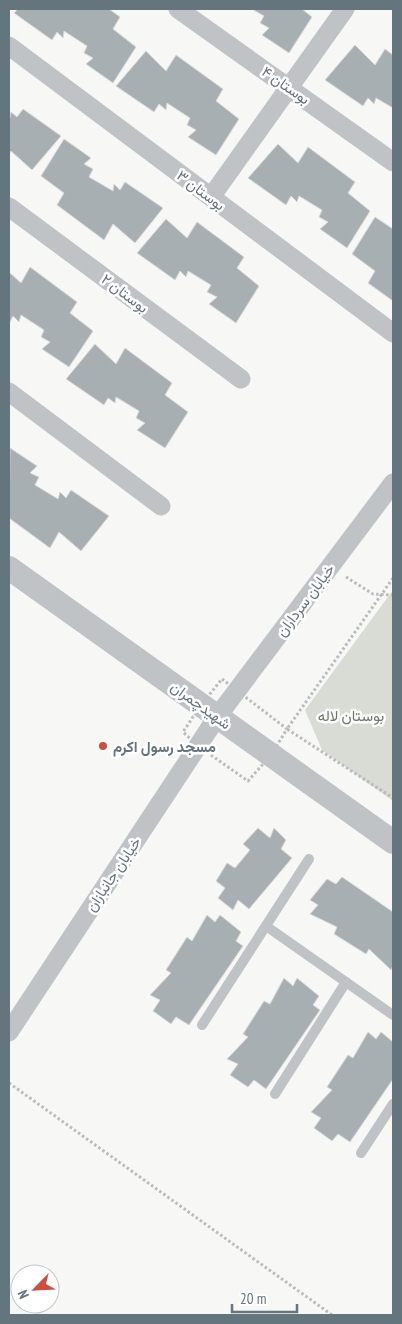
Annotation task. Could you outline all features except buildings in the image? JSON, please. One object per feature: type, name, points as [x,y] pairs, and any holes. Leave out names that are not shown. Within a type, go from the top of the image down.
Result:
[{"type":"street","name":"بوستان ۴","points":[[178,9],[393,162]]},
{"type":"street","points":[[211,197],[345,9]]},
{"type":"street","name":"بوستان ۳","points":[[9,46],[393,333]]},
{"type":"street","name":"بوستان ۲","points":[[9,207],[241,379]]},
{"type":"street","points":[[9,392],[161,506]]},
{"type":"street","name":"خیابان سرداران","points":[[217,717],[393,483]]},
{"type":"street","name":"شهیدچمران","points":[[9,568],[393,842]]},
{"type":"street","name":"خیابان جانبازان","points":[[9,1032],[217,717]]},
{"type":"lane","points":[[202,1025],[309,859]]},
{"type":"lane","points":[[266,926],[392,1013]]},
{"type":"lane","points":[[275,1094],[346,982]]},
{"type":"lane","points":[[360,1152],[393,1104]]},
{"type":"path","points":[[330,567],[373,594],[393,594]]},
{"type":"path","points":[[393,578],[287,729],[393,798]]},
{"type":"path","points":[[9,1083],[332,1315]]},
{"type":"green space","name":"بوستان لاله","points":[[393,590],[393,801],[322,750],[305,710]]},
{"type":"place","name":"مسجد رسول اکرم","points":[[103,746]]}]
